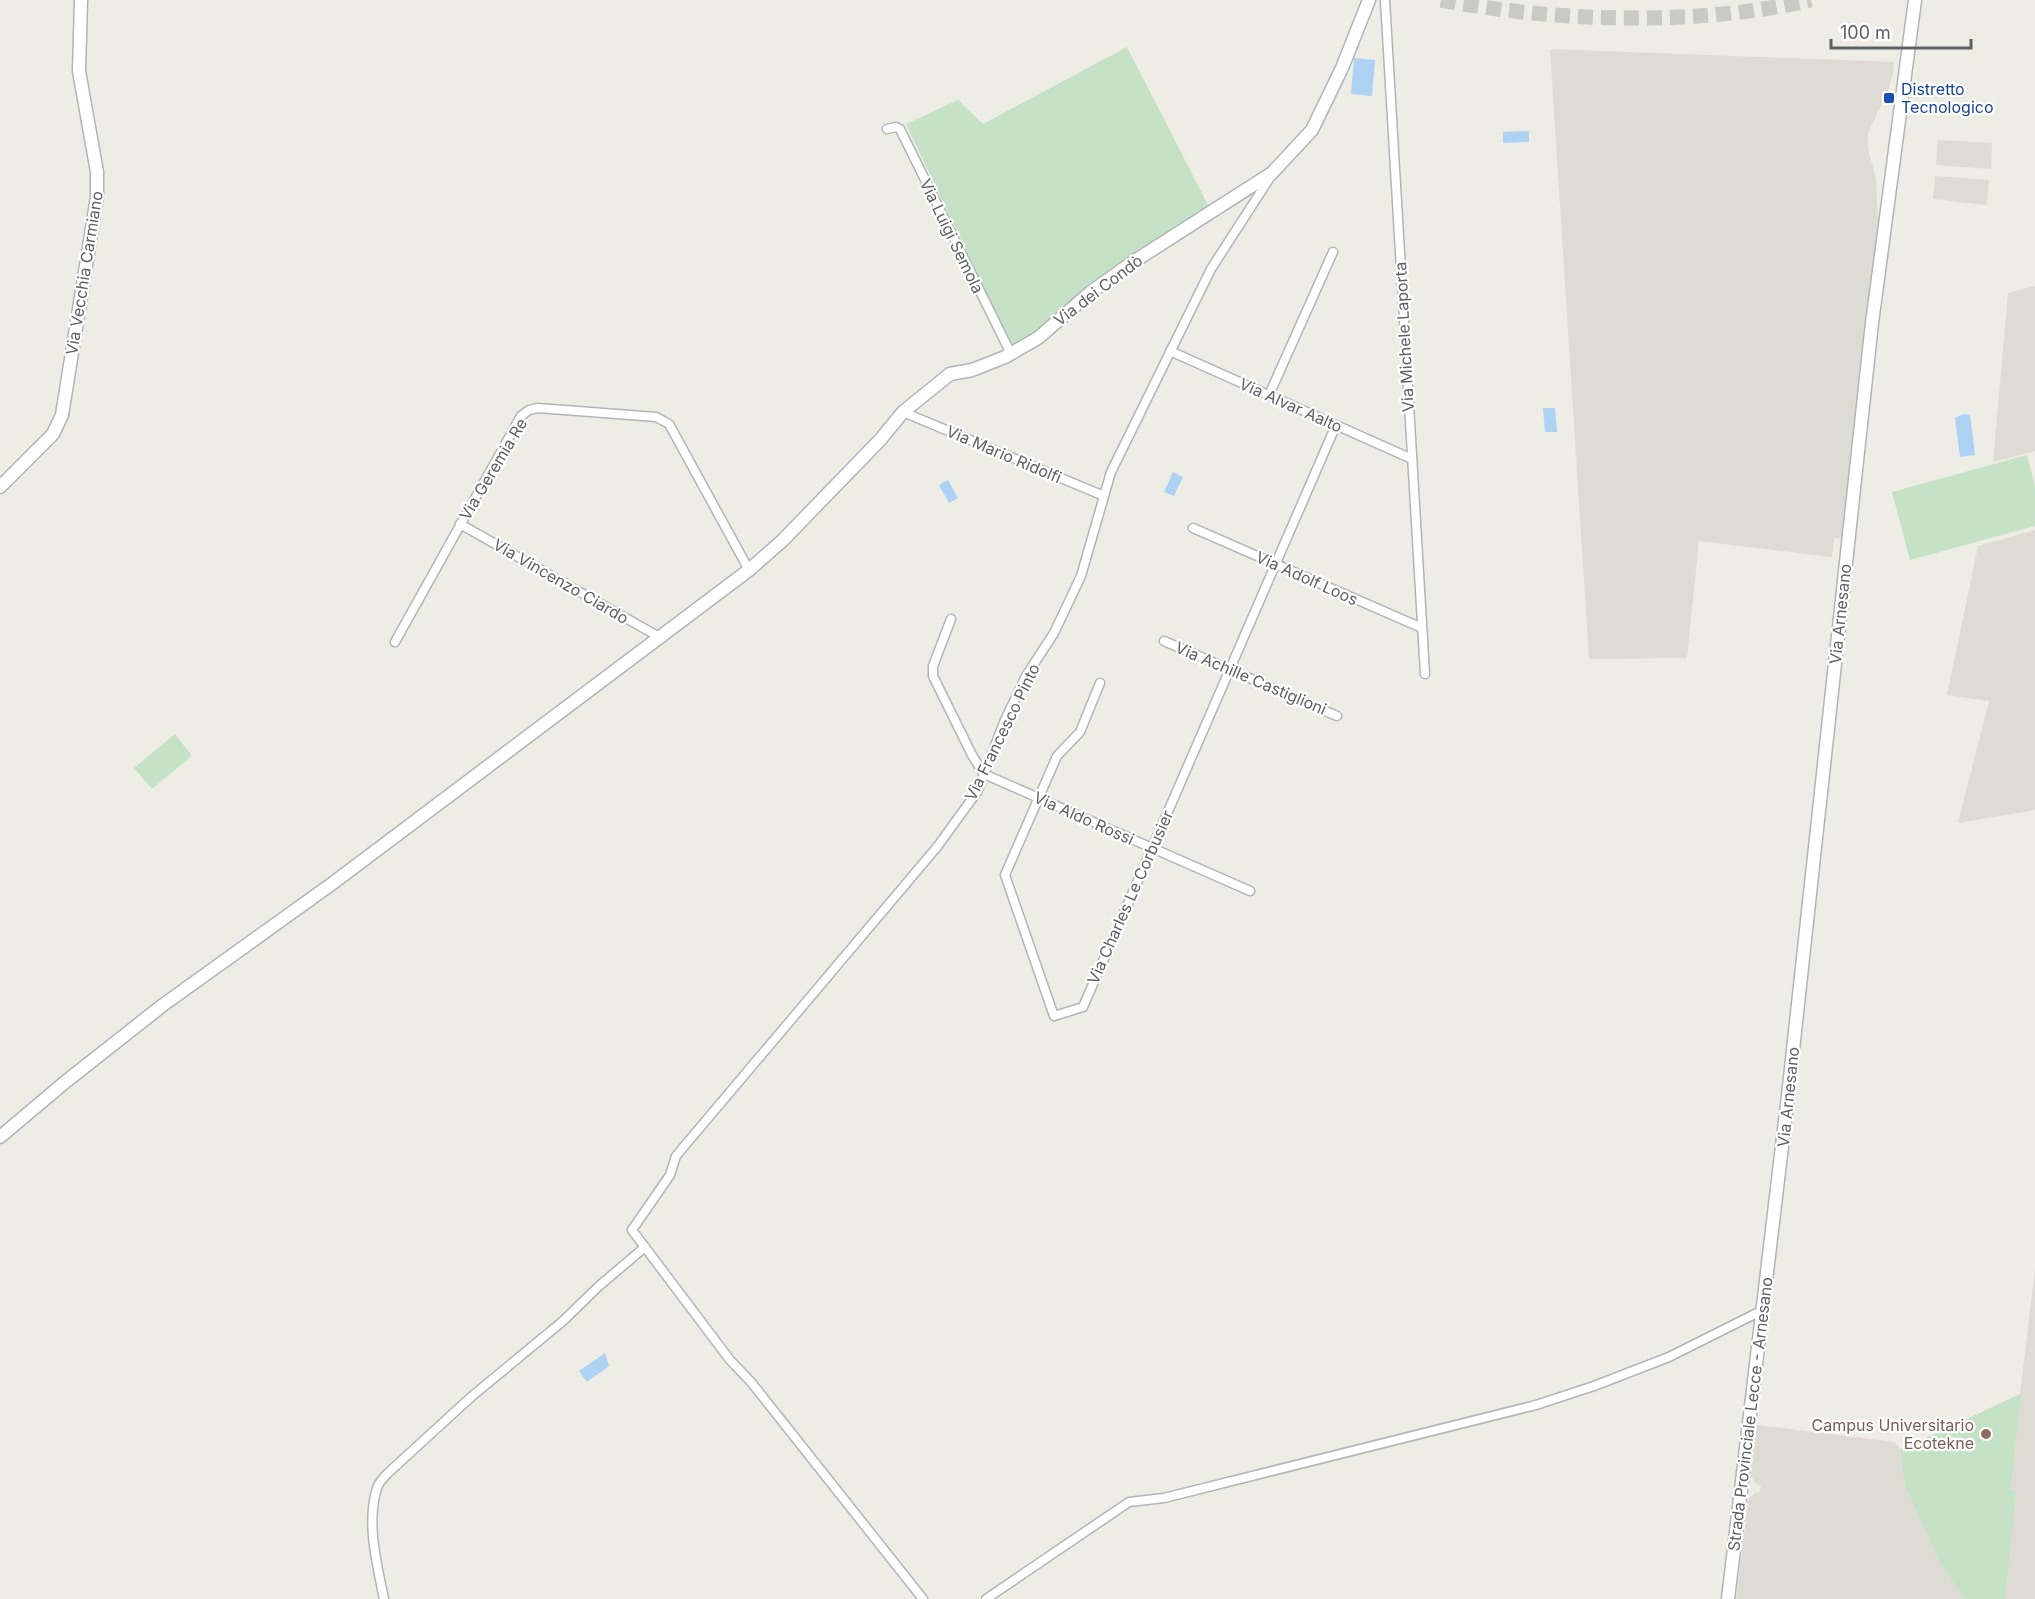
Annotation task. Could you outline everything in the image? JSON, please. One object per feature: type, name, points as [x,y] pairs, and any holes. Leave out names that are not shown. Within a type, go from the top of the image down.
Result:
[{"type":"street","name":"Via Vecchia Carmiano","points":[[0,487],[53,434],[62,415],[64,403],[97,197],[97,172],[79,72],[81,0]]},
{"type":"street","name":"Via dei Condò","points":[[0,1137],[163,1005],[333,883],[661,638],[748,570],[782,541],[880,440],[903,412],[950,374],[972,370],[1011,354],[1038,338],[1091,292],[1133,262],[1272,173],[1312,130],[1342,68],[1369,0]]},
{"type":"street","name":"Via Michele Laporta","points":[[1385,0],[1425,674]]},
{"type":"street","name":"Via Arnesano","points":[[1772,1228],[1872,323],[1915,0]]},
{"type":"street","name":"Via Luigi Semola","points":[[887,129],[896,127],[900,129],[1011,354]]},
{"type":"street","name":"Via Francesco Pinto","points":[[645,1247],[632,1230],[670,1175],[676,1156],[937,847],[977,792],[1005,720],[1026,676],[1054,633],[1081,576],[1111,472],[1210,269],[1272,173]]},
{"type":"street","points":[[1269,395],[1333,252]]},
{"type":"street","name":"Via Alvar Aalto","points":[[1170,351],[1412,459]]},
{"type":"street","name":"Via Geremia Re","points":[[395,642],[521,416],[529,410],[538,408],[656,417],[669,424],[748,570]]},
{"type":"street","name":"Via Mario Ridolfi","points":[[903,412],[1104,496]]},
{"type":"street","name":"Via Charles Le Corbusier","points":[[1100,683],[1080,732],[1057,756],[1005,875],[1054,1016],[1083,1007],[1336,425]]},
{"type":"street","name":"Via Vincenzo Ciardo","points":[[460,524],[661,638]]},
{"type":"street","name":"Via Adolf Loos","points":[[1193,528],[1422,628]]},
{"type":"street","points":[[951,619],[933,666],[933,676],[972,755],[984,774]]},
{"type":"street","name":"Via Achille Castiglioni","points":[[1164,641],[1337,716]]},
{"type":"street","name":"Via Aldo Rossi","points":[[984,774],[1250,891]]},
{"type":"street","name":"Strada Provinciale Lecce - Arnesano","points":[[1728,1599],[1772,1228]]},
{"type":"street","points":[[384,1599],[373,1530],[374,1504],[378,1485],[388,1473],[471,1397],[563,1321],[599,1286],[645,1247],[730,1360],[751,1382],[923,1599]]},
{"type":"street","points":[[986,1599],[1129,1502],[1164,1498],[1536,1405],[1594,1386],[1669,1357],[1763,1310]]},
{"type":"shaded area","points":[[1550,49],[1894,62],[1888,91],[1868,133],[1868,149],[1876,179],[1878,220],[1881,224],[1851,476],[1847,477],[1851,485],[1844,539],[1834,538],[1832,557],[1699,541],[1687,658],[1589,659]]},
{"type":"shaded area","points":[[1938,140],[1992,143],[1991,169],[1936,165]]},
{"type":"shaded area","points":[[1935,176],[1989,180],[1987,205],[1933,199]]},
{"type":"shaded area","points":[[2035,286],[2035,451],[1993,462],[2008,293]]},
{"type":"shaded area","points":[[2035,530],[2035,810],[1958,823],[1989,701],[1947,695],[1978,546]]},
{"type":"shaded area","name":"Campus Universitario Ecotekne","points":[[2035,1270],[2035,1599],[1736,1599],[1748,1500],[1756,1492],[1759,1493],[1761,1486],[1756,1484],[1751,1476],[1757,1425],[1895,1442],[1901,1450],[2020,1394]]},
{"type":"green space","points":[[1127,47],[1209,207],[1036,335],[1012,347],[906,124],[958,100],[983,124]]},
{"type":"green space","points":[[2027,455],[2035,486],[2035,526],[1910,560],[1892,492]]},
{"type":"green space","points":[[175,734],[192,756],[152,789],[134,768]]},
{"type":"green space","points":[[2021,1394],[2010,1490],[2016,1491],[2005,1599],[1965,1599],[1940,1562],[1906,1488],[1900,1450]]},
{"type":"water","points":[[1354,58],[1375,60],[1372,96],[1351,94]]},
{"type":"water","points":[[1529,131],[1529,142],[1503,143],[1503,132]]},
{"type":"water","points":[[1543,408],[1555,408],[1557,432],[1545,432]]},
{"type":"water","points":[[1963,414],[1970,415],[1975,455],[1960,457],[1955,418]]},
{"type":"water","points":[[1173,472],[1183,477],[1174,496],[1164,492]]},
{"type":"water","points":[[948,480],[958,498],[949,503],[939,485]]},
{"type":"water","points":[[605,1353],[609,1366],[587,1382],[579,1371]]},
{"type":"tunnel","points":[[1441,0],[1531,13],[1626,18],[1722,14],[1811,0]]},
{"type":"place","name":"Distretto Tecnologico","points":[[1889,98]]},
{"type":"place","name":"Campus Universitario Ecotekne","points":[[1986,1434]]}]
